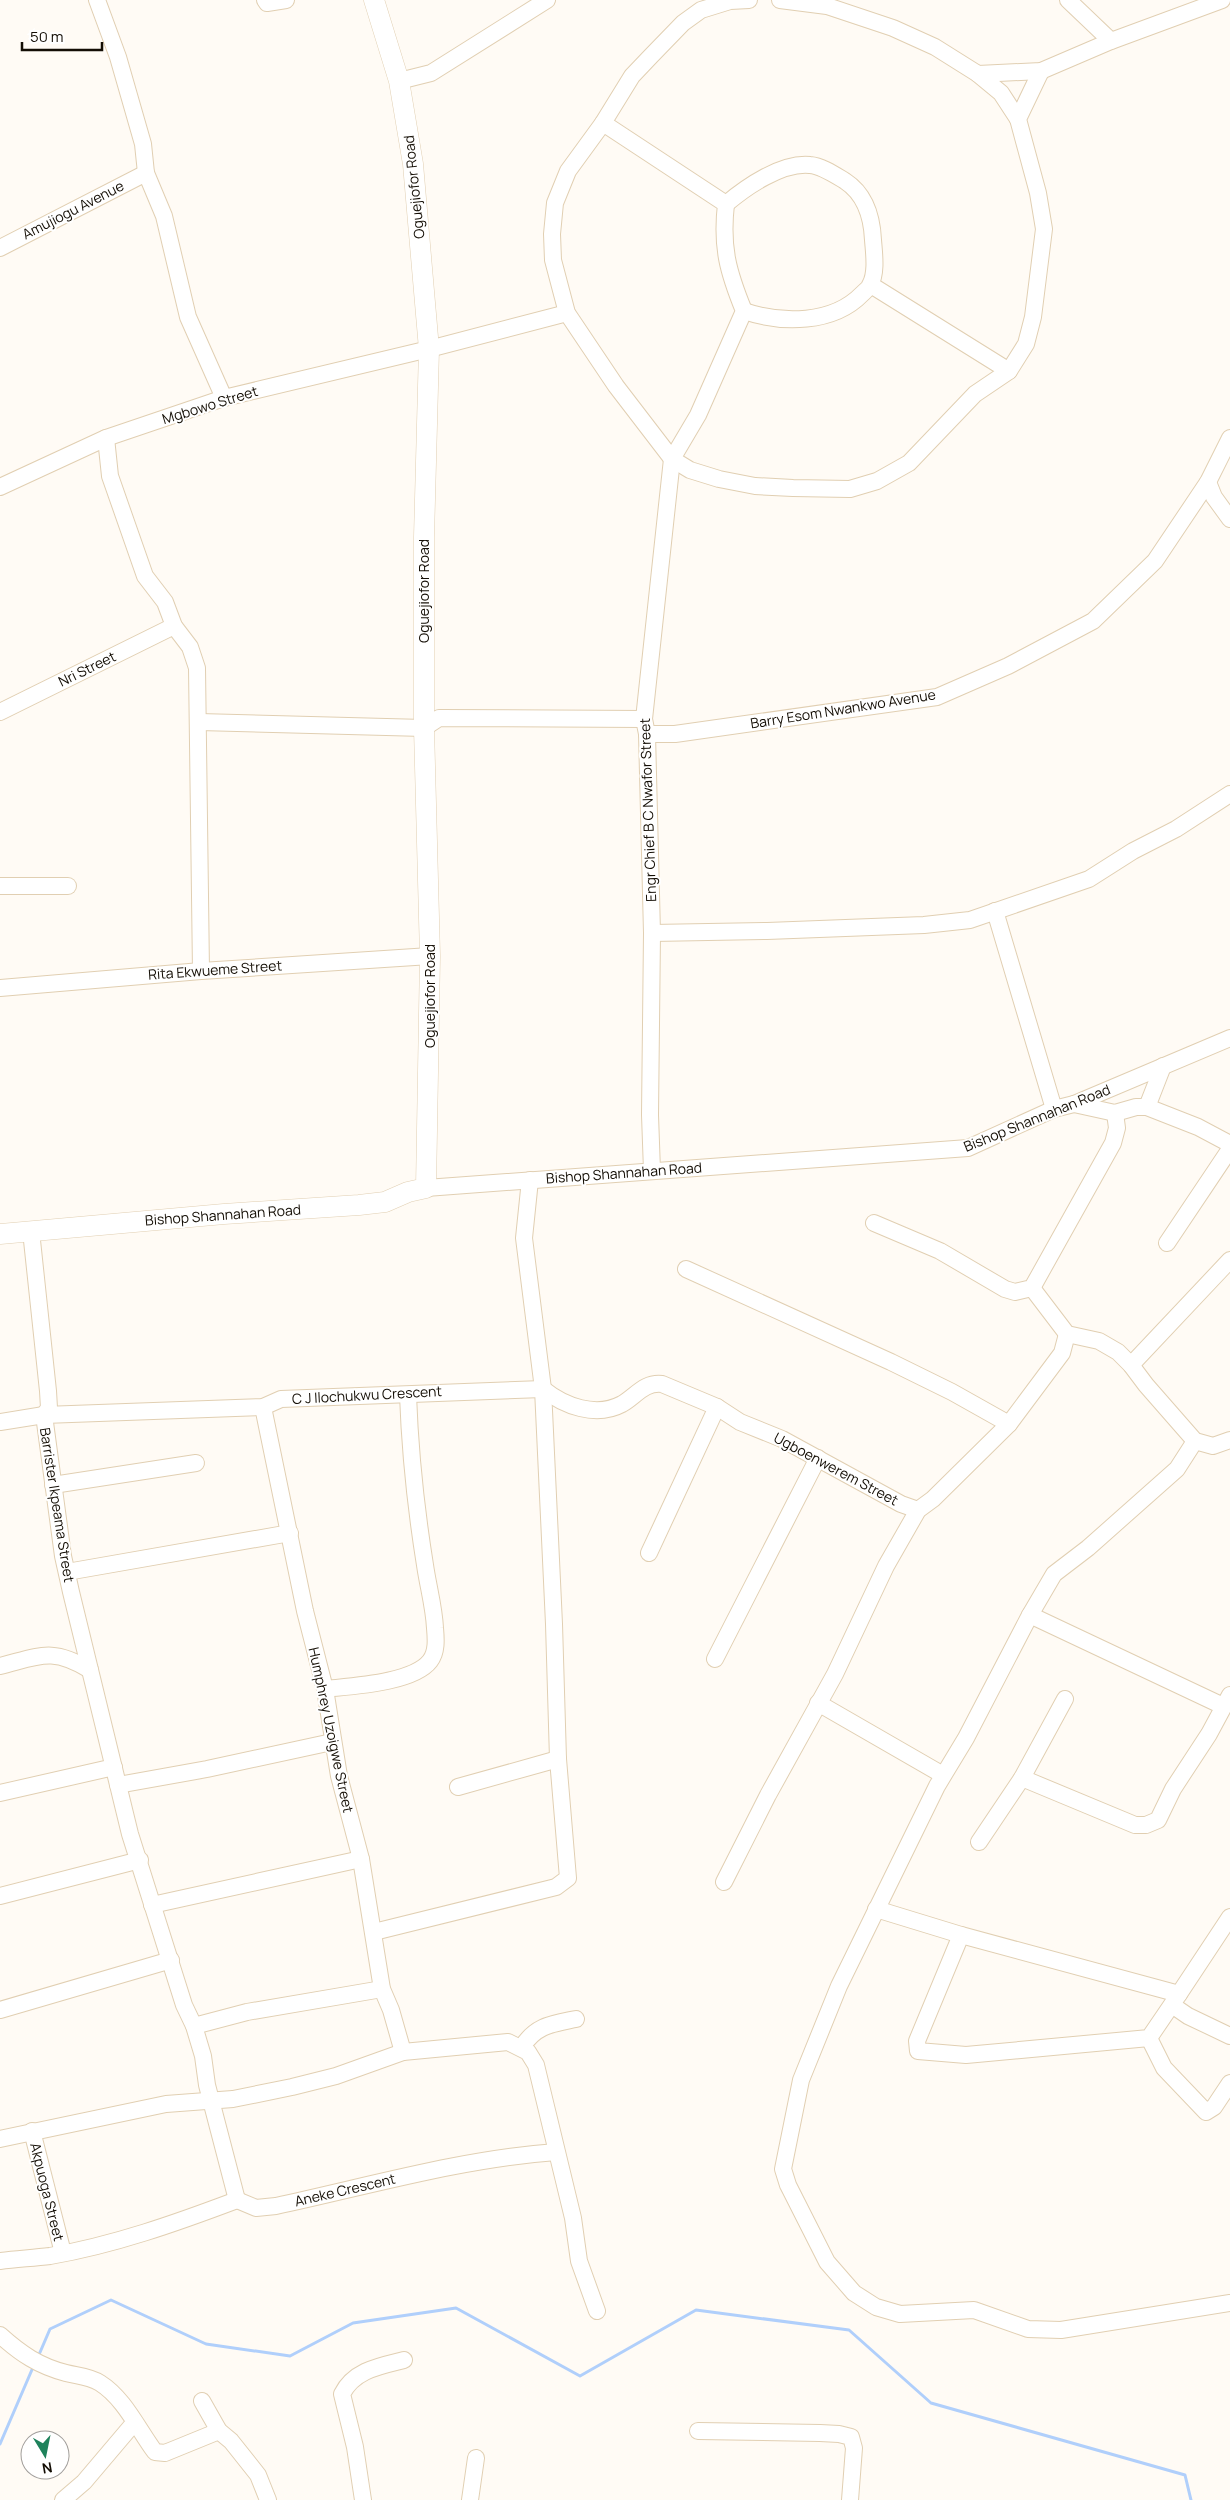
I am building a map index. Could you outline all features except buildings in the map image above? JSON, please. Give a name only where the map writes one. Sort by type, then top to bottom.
[{"type":"main road","name":"Oguejiofor Road","points":[[374,0],[399,81],[413,164],[429,349],[424,537],[424,728],[430,956],[426,1188]]},
{"type":"main road","name":"Bishop Shannahan Road","points":[[0,1234],[215,1215],[360,1205],[385,1202],[408,1192],[426,1188]]},
{"type":"street","points":[[98,0],[118,57],[143,144],[146,173],[164,216],[188,317],[224,398]]},
{"type":"street","points":[[265,0],[267,3],[273,4],[286,0]]},
{"type":"street","points":[[399,81],[431,73],[546,0]]},
{"type":"street","points":[[749,0],[730,1],[701,10],[683,23],[632,76],[603,123],[568,170],[555,203],[552,234],[553,260],[567,313],[616,386],[672,459],[690,470],[719,479],[755,486],[850,489],[877,481],[910,463],[975,394],[1009,371],[1026,344],[1033,316],[1044,229],[1038,193],[1018,119],[1001,92],[978,74],[936,48],[893,28],[827,6],[780,0]]},
{"type":"street","points":[[1068,0],[1111,42]]},
{"type":"street","points":[[978,74],[1042,71],[1111,42],[1222,0]]},
{"type":"street","points":[[1228,0],[1230,9]]},
{"type":"street","points":[[1018,119],[1042,71]]},
{"type":"street","points":[[603,123],[726,204]]},
{"type":"street","points":[[672,459],[698,415],[744,311],[730,275],[724,252],[726,204],[751,183],[783,170],[810,165],[832,173],[856,188],[868,210],[873,234],[874,266],[870,286],[846,307],[832,314],[787,319],[765,318],[744,311]]},
{"type":"street","name":"Amujiogu Avenue","points":[[0,248],[146,173]]},
{"type":"street","points":[[870,286],[1009,371]]},
{"type":"street","name":"Mgbowo Street","points":[[0,487],[106,438],[224,398],[429,349],[567,313]]},
{"type":"street","points":[[106,438],[110,476],[144,576],[165,602],[174,626],[190,647],[197,668],[201,971]]},
{"type":"street","name":"Barry Esom Nwankwo Avenue","points":[[424,728],[440,718],[645,726],[675,734],[937,697],[1008,666],[1093,621],[1155,561],[1208,482],[1230,438]]},
{"type":"street","name":"Engr Chief B C Nwafor Street","points":[[651,1167],[652,933],[645,726],[672,459]]},
{"type":"street","points":[[1208,482],[1214,497],[1230,519]]},
{"type":"street","name":"Nri Street","points":[[0,712],[174,626]]},
{"type":"street","points":[[199,722],[424,728]]},
{"type":"street","points":[[652,933],[924,925],[970,920],[1088,879],[1133,851],[1176,829],[1230,794]]},
{"type":"street","points":[[0,886],[68,886]]},
{"type":"street","points":[[995,911],[1054,1109]]},
{"type":"street","name":"Rita Ekwueme Street","points":[[0,988],[201,971],[430,956]]},
{"type":"street","name":"Bishop Shannahan Road","points":[[426,1188],[530,1180],[651,1167],[968,1148],[1054,1109],[1074,1104],[1230,1038]]},
{"type":"street","points":[[1147,1107],[1163,1066]]},
{"type":"street","points":[[1074,1104],[1115,1113],[1136,1107],[1147,1107],[1198,1127],[1230,1144]]},
{"type":"street","points":[[874,1223],[940,1251],[1005,1289],[1015,1292],[1032,1288],[1113,1143],[1117,1128],[1115,1113]]},
{"type":"street","points":[[1167,1243],[1230,1149]]},
{"type":"street","points":[[374,1932],[556,1887],[568,1878],[558,1759],[543,1389],[524,1238],[530,1180]]},
{"type":"street","name":"Barrister Ikpeama Street","points":[[31,1231],[48,1391],[49,1408],[44,1415],[53,1485],[67,1572],[79,1631],[90,1670]]},
{"type":"street","points":[[1131,1364],[1230,1260]]},
{"type":"street","points":[[686,1269],[891,1362],[952,1392],[1009,1424]]},
{"type":"street","points":[[1032,1288],[1067,1334],[1099,1340],[1118,1352],[1131,1364],[1146,1385],[1195,1441],[1214,1446],[1230,1440]]},
{"type":"street","points":[[724,1882],[768,1795],[835,1674],[886,1566],[918,1510],[933,1499],[1009,1424],[1062,1353],[1067,1334]]},
{"type":"street","name":"Ugboenwerem Street","points":[[543,1389],[559,1401],[593,1410],[611,1408],[653,1383],[662,1384],[717,1407],[740,1422],[782,1439],[901,1504],[918,1510]]},
{"type":"street","name":"C J Ilochukwu Crescent","points":[[0,1422],[44,1415],[263,1407],[281,1399],[543,1389]]},
{"type":"street","points":[[326,1689],[366,1684],[418,1671],[430,1661],[436,1650],[435,1628],[425,1565],[410,1435],[408,1395]]},
{"type":"street","name":"Humphrey Uzoigwe Street","points":[[263,1407],[305,1611],[326,1689],[332,1742],[361,1859],[382,1989],[391,2010],[403,2052]]},
{"type":"street","points":[[649,1553],[717,1407]]},
{"type":"street","points":[[1195,1441],[1177,1469],[1088,1548],[1054,1574],[1030,1615],[1021,1636],[978,1711],[966,1738],[943,1775],[876,1909],[819,2031],[801,2080],[783,2169],[788,2185],[827,2262],[854,2293],[876,2307],[900,2314],[974,2310],[1028,2329],[1061,2330],[1230,2303]]},
{"type":"street","points":[[715,1659],[818,1458]]},
{"type":"street","points":[[53,1485],[196,1463]]},
{"type":"street","points":[[67,1572],[290,1533]]},
{"type":"street","points":[[1022,1778],[1135,1825],[1146,1825],[1158,1820],[1173,1789],[1209,1734],[1226,1700],[1030,1615]]},
{"type":"street","points":[[0,1666],[48,1654],[62,1655],[90,1670],[130,1834],[140,1860],[152,1905],[184,2005],[194,2026],[203,2056],[207,2085],[237,2200],[162,2228],[63,2253],[0,2261]]},
{"type":"street","points":[[979,1842],[1022,1778],[1065,1699]]},
{"type":"street","points":[[818,1703],[943,1775]]},
{"type":"street","points":[[118,1785],[208,1769],[332,1742]]},
{"type":"street","points":[[458,1787],[558,1759]]},
{"type":"street","points":[[0,1793],[114,1767]]},
{"type":"street","points":[[152,1905],[361,1859]]},
{"type":"street","points":[[0,1896],[140,1860]]},
{"type":"street","points":[[876,1909],[1176,1999],[1196,2020],[1230,2036]]},
{"type":"street","points":[[962,1935],[917,2041],[918,2051],[966,2055],[1149,2038],[1230,1918]]},
{"type":"street","points":[[0,2010],[171,1960]]},
{"type":"street","points":[[194,2026],[247,2012],[382,1989]]},
{"type":"street","points":[[522,2047],[530,2034],[546,2026],[576,2019]]},
{"type":"street","points":[[1149,2038],[1164,2068],[1206,2112],[1214,2108],[1230,2083]]},
{"type":"street","points":[[0,2139],[166,2104],[233,2099],[336,2076],[403,2052],[508,2042],[522,2047],[532,2056],[536,2065],[573,2218],[580,2261],[597,2311]]},
{"type":"street","name":"Akpuoga Street","points":[[32,2131],[63,2253]]},
{"type":"street","name":"Aneke Crescent","points":[[237,2200],[256,2208],[276,2206],[456,2166],[525,2154],[556,2152]]},
{"type":"street","points":[[0,2335],[22,2356],[47,2366],[90,2377],[113,2392],[155,2452],[159,2453],[219,2431]]},
{"type":"street","points":[[363,2500],[355,2447],[342,2394],[347,2383],[367,2370],[404,2360]]},
{"type":"street","points":[[202,2401],[219,2431],[247,2459],[272,2499]]},
{"type":"street","points":[[64,2500],[84,2482],[134,2423]]},
{"type":"street","points":[[698,2431],[820,2433],[839,2434],[851,2438],[854,2448],[850,2500]]},
{"type":"street","points":[[470,2500],[476,2458]]},
{"type":"waterway","points":[[38,2357],[50,2329],[111,2300],[206,2344],[290,2356],[353,2323],[456,2308],[580,2376],[696,2310],[849,2330],[931,2403],[1185,2475],[1191,2500]]},
{"type":"waterway","points":[[0,2444],[34,2365]]}]
